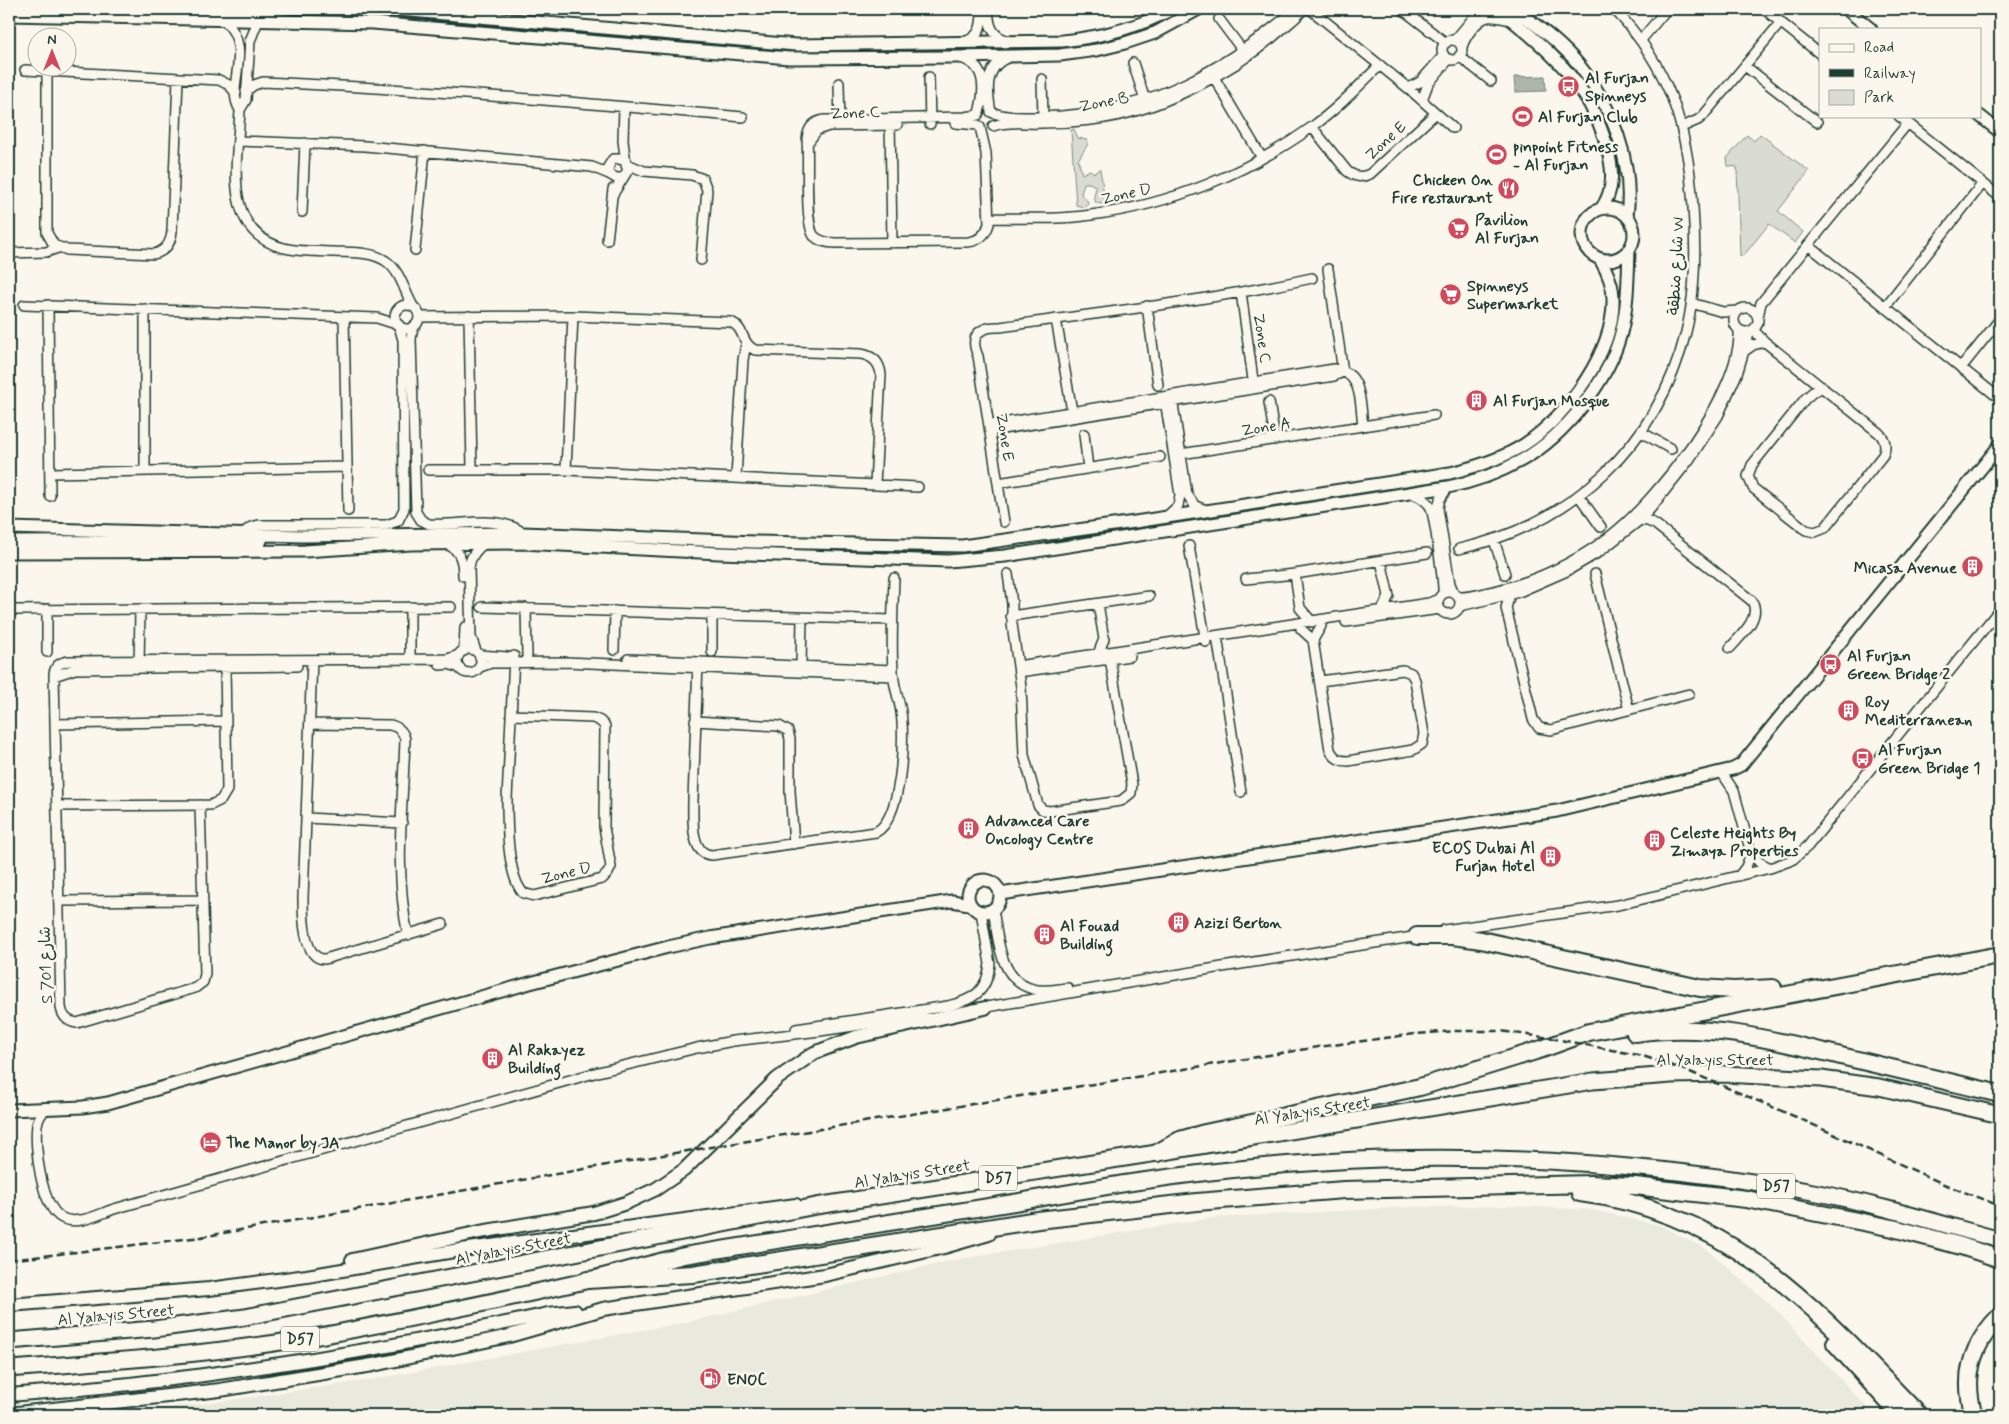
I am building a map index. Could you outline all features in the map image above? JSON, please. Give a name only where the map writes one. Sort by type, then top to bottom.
[{"type":"highway","points":[[1417,936],[1453,936],[1481,940],[1700,988],[1734,990],[1783,988],[1805,991]]},
{"type":"highway","points":[[1157,1153],[1169,1145],[1192,1136],[1412,1089],[1542,1050],[1589,1032],[2000,955]]},
{"type":"highway","points":[[1542,1050],[1646,1031],[1685,1029],[1733,1032],[1762,1037],[2000,1094]]},
{"type":"highway","name":"Al Yalayis Street","points":[[9,1341],[154,1329],[246,1318],[816,1206],[1157,1153],[1593,1081],[1671,1075],[1723,1074],[1821,1079],[1879,1087],[2000,1115]]},
{"type":"highway","name":"D57","points":[[9,1369],[158,1358],[248,1347],[336,1333],[587,1280],[688,1255],[1133,1182],[1261,1167],[1381,1159],[1464,1158],[1547,1161],[1637,1167],[1727,1178],[1816,1193],[1904,1213],[2000,1240]]},
{"type":"highway","points":[[587,1280],[693,1274],[1038,1220],[1197,1202],[1344,1190],[1591,1184],[1635,1186],[1746,1199],[1910,1232],[2000,1259]]},
{"type":"highway","points":[[1506,1186],[1612,1198],[1652,1209],[1693,1225],[1738,1249],[1784,1283],[1831,1324],[1919,1415]]},
{"type":"highway","points":[[1974,1415],[1969,1387],[1969,1372],[1987,1329],[2000,1316]]},
{"type":"highway","points":[[1831,1324],[1831,1333],[1837,1346],[1900,1415]]},
{"type":"main road","points":[[307,1276],[350,1260],[480,1232],[594,1213],[626,1203],[656,1189],[684,1170],[777,1078],[814,1053],[856,1037],[985,1008]]},
{"type":"main road","points":[[9,1305],[209,1289],[307,1276],[454,1251],[653,1222],[778,1206],[816,1206]]},
{"type":"main road","points":[[9,1414],[220,1390],[372,1365],[509,1336],[590,1312],[825,1275],[944,1246],[1038,1220]]},
{"type":"main road","points":[[9,1395],[137,1384],[268,1366],[365,1350],[548,1314],[570,1311],[590,1312]]},
{"type":"main road","points":[[9,1407],[30,1412]]},
{"type":"street","points":[[213,9],[262,11],[285,9]]},
{"type":"street","points":[[388,9],[796,45],[1062,41],[1102,36],[1145,22],[1172,9]]},
{"type":"street","points":[[956,43],[972,39],[979,32],[982,22],[982,9]]},
{"type":"street","points":[[988,9],[988,20],[992,30],[1002,39],[1018,42]]},
{"type":"street","points":[[9,15],[393,24],[789,58],[957,58],[1080,54],[1117,45],[1155,32],[1199,9]]},
{"type":"street","points":[[1212,74],[1296,9]]},
{"type":"street","points":[[1212,74],[1271,39],[1303,9]]},
{"type":"street","points":[[1310,9],[1408,88],[1453,128]]},
{"type":"street","points":[[1402,9],[1454,43],[1460,56],[1491,81]]},
{"type":"street","points":[[1454,43],[1475,16],[1477,9]]},
{"type":"street","points":[[1498,9],[1514,14],[1554,40],[1578,64],[1598,92],[1612,119],[1623,157],[1628,194],[1627,216],[1634,229],[1633,243],[1629,250],[1619,258],[1600,259]]},
{"type":"street","name":"شارع منطقة W","points":[[1459,549],[1494,540],[1531,526],[1579,496],[1618,461],[1641,432],[1664,392],[1679,357],[1692,303],[1694,245],[1694,216],[1690,170],[1682,126],[1666,83],[1641,40],[1614,9]]},
{"type":"street","points":[[1641,40],[1667,9]]},
{"type":"street","points":[[1764,9],[1819,53]]},
{"type":"street","points":[[1846,9],[1870,28]]},
{"type":"street","points":[[1460,56],[1455,59],[1446,57],[1442,50],[1466,37],[1484,18],[1514,14]]},
{"type":"street","points":[[1514,14],[1575,79],[1596,115],[1604,135],[1613,175],[1610,193],[1601,209]]},
{"type":"street","points":[[1219,19],[1243,51]]},
{"type":"street","points":[[225,21],[237,39],[236,93],[237,104],[240,110]]},
{"type":"street","points":[[24,305],[377,318],[407,329],[417,323],[418,311],[413,306],[396,271],[378,256],[362,253],[290,249],[269,242],[257,234],[247,223],[238,203],[236,185],[238,141],[240,110],[244,104],[246,91],[250,41],[258,21]]},
{"type":"street","points":[[1682,126],[1704,116],[1781,22]]},
{"type":"street","points":[[986,152],[992,127],[996,121],[992,112],[988,82],[991,70],[999,62],[1015,55]]},
{"type":"street","points":[[1408,88],[1420,82],[1446,57]]},
{"type":"street","points":[[1422,100],[1428,84],[1446,57]]},
{"type":"street","points":[[890,123],[892,243],[968,242],[976,240],[985,233],[989,224],[989,218],[986,152],[978,114],[982,97],[980,72],[970,62],[957,58]]},
{"type":"street","points":[[238,63],[248,66],[254,78],[263,82]]},
{"type":"street","points":[[220,80],[227,76],[238,63]]},
{"type":"street","points":[[1133,63],[1145,100]]},
{"type":"street","name":"Zone D","points":[[989,218],[1038,219],[1091,216],[1126,209],[1196,189],[1262,158],[1312,127],[1348,97],[1380,65]]},
{"type":"street","points":[[1745,66],[1817,122]]},
{"type":"street","points":[[78,73],[220,80],[229,85],[236,93]]},
{"type":"street","points":[[1212,74],[1262,158]]},
{"type":"street","name":"Zone B","points":[[992,112],[1012,116],[1043,117],[1095,112],[1145,100],[1212,74]]},
{"type":"street","name":"Zone B","points":[[992,127],[1009,123],[1073,122],[1113,117],[1162,101],[1212,74]]},
{"type":"street","points":[[929,77],[930,121]]},
{"type":"street","points":[[47,78],[48,233],[51,242],[58,248],[67,250],[154,254],[162,251],[169,244],[172,231],[178,78]]},
{"type":"street","points":[[1042,79],[1043,117]]},
{"type":"street","points":[[246,91],[254,85],[263,82],[414,89],[743,118]]},
{"type":"street","points":[[839,83],[840,123]]},
{"type":"street","points":[[613,194],[628,170],[623,141],[624,107]]},
{"type":"street","points":[[978,114],[985,110],[992,112]]},
{"type":"street","name":"Zone E","points":[[1312,127],[1347,171],[1352,175],[1365,176],[1370,174],[1436,113]]},
{"type":"street","name":"Zone C","points":[[892,243],[836,243],[821,241],[815,236],[809,217],[808,144],[814,133],[821,128],[840,123],[930,121],[978,114]]},
{"type":"street","points":[[1900,118],[2000,198]]},
{"type":"street","points":[[1982,118],[2000,132]]},
{"type":"street","name":"Zone C","points":[[930,121],[979,126]]},
{"type":"street","points":[[1460,606],[1496,598],[1535,586],[1583,562],[1614,542],[1640,520],[1689,460],[1718,416],[1734,381],[1751,331],[1757,324],[1761,304],[1908,124]]},
{"type":"street","points":[[979,126],[986,129],[992,127]]},
{"type":"street","points":[[238,141],[305,143],[425,151],[592,166],[622,159],[626,163],[644,171]]},
{"type":"street","points":[[607,240],[613,194],[608,167],[623,141]]},
{"type":"street","points":[[302,212],[305,143]]},
{"type":"street","points":[[415,250],[425,151]]},
{"type":"street","points":[[592,166],[616,178],[644,171],[696,175],[705,183],[708,190],[701,260]]},
{"type":"street","points":[[1885,306],[1983,184]]},
{"type":"street","points":[[9,528],[302,536],[523,533],[755,542],[953,546],[973,545],[1166,517],[1462,470],[1504,455],[1535,436],[1561,412],[1574,396],[1592,368],[1604,344],[1612,318],[1613,297],[1609,277],[1600,259],[1588,250],[1582,236],[1585,222],[1589,216],[1601,209],[1615,209],[1627,216]]},
{"type":"street","points":[[1808,245],[1994,394]]},
{"type":"street","points":[[9,253],[46,252],[58,248]]},
{"type":"street","points":[[9,552],[295,551],[485,543],[963,561],[1448,487],[1481,479],[1523,460],[1555,434],[1587,401],[1609,363],[1621,334],[1627,304],[1629,250]]},
{"type":"street","points":[[1328,269],[1343,372]]},
{"type":"street","points":[[1072,415],[1056,319],[1241,292],[1312,278]]},
{"type":"street","points":[[242,534],[251,527],[263,524],[386,525],[394,523],[400,518],[404,512],[403,340],[395,320],[397,309],[405,290]]},
{"type":"street","name":"Zone C","points":[[1241,292],[1254,385]]},
{"type":"street","points":[[1019,669],[1110,659],[1292,625],[1428,603],[1446,592],[1457,595],[1501,590],[1548,572],[1595,546],[1634,515],[1673,470],[1712,413],[1730,372],[1739,344],[1739,330],[1734,320],[1723,312],[1692,303]]},
{"type":"street","points":[[1723,312],[1738,311],[1742,308],[1761,304]]},
{"type":"street","points":[[48,305],[50,496]]},
{"type":"street","points":[[377,318],[404,305],[413,306]]},
{"type":"street","points":[[1146,306],[1158,385]]},
{"type":"street","points":[[1749,308],[1755,311],[1758,317]]},
{"type":"street","points":[[145,309],[146,471]]},
{"type":"street","points":[[1734,320],[1738,311]]},
{"type":"street","points":[[469,316],[472,469]]},
{"type":"street","points":[[419,317],[573,316],[731,322],[740,328],[746,344],[750,348],[869,356],[876,362],[881,375],[875,484]]},
{"type":"street","points":[[566,470],[573,316]]},
{"type":"street","points":[[344,317],[348,511]]},
{"type":"street","name":"Zone E","points":[[1004,522],[978,356],[979,344],[983,336],[990,330],[1056,319]]},
{"type":"street","points":[[1961,368],[2000,319]]},
{"type":"street","points":[[413,327],[411,339],[416,512],[426,523],[433,525],[501,523],[513,526],[523,533]]},
{"type":"street","points":[[1739,330],[1751,331],[1823,387],[1882,436],[1885,448],[1883,455],[1825,528],[1816,532],[1806,530],[1754,488],[1748,476],[1752,465],[1805,399],[1823,387]]},
{"type":"street","points":[[1743,352],[1753,345],[1765,342]]},
{"type":"street","points":[[736,477],[742,360],[746,344]]},
{"type":"street","points":[[990,428],[1254,385],[1334,376],[1343,372],[1352,376],[1356,382],[1363,426]]},
{"type":"street","points":[[1805,374],[1807,386],[1805,399]]},
{"type":"street","points":[[1166,517],[1178,506],[1180,496],[1177,455],[1168,400]]},
{"type":"street","points":[[1269,402],[1276,440]]},
{"type":"street","name":"Zone A","points":[[1177,455],[1434,415]]},
{"type":"street","points":[[1641,432],[1671,450]]},
{"type":"street","points":[[1084,434],[1088,469]]},
{"type":"street","points":[[1734,790],[1738,767],[2000,445]]},
{"type":"street","points":[[1177,455],[1189,499],[1195,506],[1209,510]]},
{"type":"street","points":[[998,483],[1160,458]]},
{"type":"street","points":[[50,473],[347,468]]},
{"type":"street","points":[[428,470],[566,470],[918,487]]},
{"type":"street","points":[[404,480],[415,480]]},
{"type":"street","points":[[1217,639],[1440,609],[1446,614],[1457,612],[1460,606],[1457,595],[1450,584],[1438,508],[1440,499],[1448,487]]},
{"type":"street","points":[[1411,493],[1422,497],[1432,509],[1443,582],[1440,609]]},
{"type":"street","points":[[1305,495],[1307,508]]},
{"type":"street","points":[[1579,496],[1601,527]]},
{"type":"street","points":[[1651,508],[1655,524]]},
{"type":"street","points":[[1640,520],[1655,524],[1753,604],[1755,613],[1753,618],[1730,648]]},
{"type":"street","points":[[9,542],[239,542],[288,540],[302,536]]},
{"type":"street","points":[[1494,540],[1505,574]]},
{"type":"street","points":[[480,667],[481,661],[471,637],[469,568],[471,557],[485,543]]},
{"type":"street","points":[[446,544],[458,552],[463,563],[466,637],[458,662],[460,668]]},
{"type":"street","points":[[1189,546],[1206,641]]},
{"type":"street","points":[[1246,579],[1295,574],[1427,553]]},
{"type":"street","points":[[1381,561],[1389,596],[1401,607]]},
{"type":"street","points":[[1008,574],[1012,604],[1011,616],[1019,669],[1024,755],[1038,804],[1043,810],[1050,811],[1121,801],[1131,793],[1132,784],[1110,659]]},
{"type":"street","points":[[1295,574],[1300,608],[1312,622]]},
{"type":"street","points":[[1595,574],[1629,710]]},
{"type":"street","points":[[697,665],[692,801],[699,850],[707,855],[712,855],[876,832],[886,824],[897,790],[903,744],[901,711],[893,673],[892,620],[894,578]]},
{"type":"street","points":[[1510,594],[1506,608],[1533,719],[1539,728],[1551,730],[1689,694]]},
{"type":"street","points":[[1011,616],[1149,596]]},
{"type":"street","points":[[1382,610],[1389,596]]},
{"type":"street","points":[[1496,598],[1506,608]]},
{"type":"street","points":[[1098,604],[1104,639],[1098,654]]},
{"type":"street","points":[[410,607],[410,659]]},
{"type":"street","points":[[13,610],[451,607]]},
{"type":"street","points":[[482,607],[892,620]]},
{"type":"street","points":[[526,608],[527,656]]},
{"type":"street","points":[[1292,625],[1300,608]]},
{"type":"street","points":[[47,609],[47,652]]},
{"type":"street","points":[[140,609],[139,665],[448,664],[470,673],[492,663],[527,656],[893,673]]},
{"type":"street","points":[[46,1108],[39,1119],[37,1133],[38,1157],[44,1188],[54,1212],[62,1218],[77,1221],[123,1206],[598,1072],[697,1048],[985,1008],[1222,966],[1417,936],[1461,927],[1611,907],[1739,876],[1792,860],[1804,851],[2000,609]]},
{"type":"street","points":[[614,650],[615,611]]},
{"type":"street","points":[[712,615],[712,652]]},
{"type":"street","points":[[801,666],[802,618]]},
{"type":"street","points":[[1313,640],[1321,626]]},
{"type":"street","points":[[1301,629],[1313,640],[1330,750],[1335,758],[1348,761],[1376,757],[1413,750],[1422,744],[1424,734],[1415,680],[1411,673],[1403,670],[1320,681]]},
{"type":"street","points":[[1104,639],[1118,651]]},
{"type":"street","points":[[1217,639],[1241,792]]},
{"type":"street","points":[[1019,669],[1118,651],[1206,641]]},
{"type":"street","points":[[312,663],[448,659],[470,650],[488,657],[514,659],[571,662],[801,666],[893,673]]},
{"type":"street","name":"Zone D","points":[[511,715],[593,718],[603,723],[606,733],[604,827],[611,867],[602,879],[534,896],[527,895],[520,889],[508,840],[507,799],[511,715],[514,659]]},
{"type":"street","name":"S 701 شارع","points":[[139,665],[64,662],[55,668],[61,1010],[68,1020],[77,1023],[201,985],[205,977],[200,805]]},
{"type":"street","points":[[312,663],[304,911],[307,938],[314,956],[325,959],[443,924]]},
{"type":"street","points":[[56,806],[200,805],[216,804],[221,800],[226,790],[225,664]]},
{"type":"street","points":[[55,724],[226,721]]},
{"type":"street","points":[[695,721],[779,726],[788,732],[790,739],[790,791],[794,844]]},
{"type":"street","points":[[310,724],[390,725],[400,729],[405,738],[400,887],[408,934]]},
{"type":"street","points":[[1000,894],[1557,811],[1722,773],[1738,767]]},
{"type":"street","points":[[1722,773],[1734,790],[1751,853],[1759,862],[1770,868]]},
{"type":"street","points":[[306,818],[402,823]]},
{"type":"street","points":[[1739,876],[1746,867],[1751,853]]},
{"type":"street","points":[[985,880],[995,884],[1000,894],[998,904],[993,909],[981,912],[976,911],[968,899],[974,883],[985,880]]},
{"type":"street","points":[[9,1110],[108,1104],[530,983],[668,947],[710,938],[968,899]]},
{"type":"street","points":[[59,901],[203,900]]},
{"type":"street","points":[[993,909],[1004,963],[1020,983],[1033,989],[1041,990],[1087,986],[1100,988]]},
{"type":"street","points":[[768,1037],[783,1031],[948,1006],[971,999],[981,988],[989,972],[990,964],[981,912]]},
{"type":"shaded area","points":[[1545,76],[1546,91],[1515,92],[1514,77]]},
{"type":"shaded area","points":[[1512,1206],[1593,1210],[1659,1225],[1708,1250],[1773,1307],[1874,1415],[90,1415],[202,1404],[370,1380],[692,1321],[954,1260],[1211,1218],[1413,1207]]},
{"type":"green space","points":[[1074,129],[1078,138],[1087,140],[1088,144],[1078,160],[1082,174],[1090,170],[1094,173],[1100,169],[1105,202],[1103,204],[1096,203],[1094,197],[1096,187],[1090,183],[1084,183],[1081,194],[1088,202],[1087,206],[1076,205],[1071,130]]},
{"type":"green space","points":[[1760,134],[1809,171],[1778,211],[1803,232],[1795,243],[1769,224],[1744,255],[1740,256],[1737,167],[1728,166],[1727,158],[1747,135],[1754,141]]},
{"type":"railway","points":[[9,1260],[201,1237],[669,1154],[1318,1047],[1415,1034],[1456,1031],[1500,1031],[1550,1038],[1643,1056],[1690,1072],[1796,1117],[1946,1185],[2000,1206]]},
{"type":"place","name":"Al Furjan Spinneys","points":[[1569,86]]},
{"type":"place","name":"Al Furjan Club","points":[[1522,116]]},
{"type":"place","name":"pinpoint Fitness - Al Furjan","points":[[1497,155]]},
{"type":"place","name":"Chicken On Fire restaurant","points":[[1509,188]]},
{"type":"place","name":"Pavilion Al Furjan","points":[[1459,228]]},
{"type":"place","name":"Spinneys Supermarket","points":[[1451,294]]},
{"type":"place","name":"Al Furjan Mosque","points":[[1477,400]]},
{"type":"place","name":"Micasa Avenue","points":[[1973,567]]},
{"type":"place","name":"Al Furjan Green Bridge 2","points":[[1831,664]]},
{"type":"place","name":"Roy Mediterranean","points":[[1849,710]]},
{"type":"place","name":"Al Furjan Green Bridge 1","points":[[1862,758]]},
{"type":"place","name":"Advanced Care Oncology Centre","points":[[969,829]]},
{"type":"place","name":"Celeste Heights By Zimaya Properties","points":[[1654,841]]},
{"type":"place","name":"ECOS Dubai Al Furjan Hotel","points":[[1551,856]]},
{"type":"place","name":"Azizi Berton","points":[[1178,922]]},
{"type":"place","name":"Al Fouad Building","points":[[1044,934]]},
{"type":"place","name":"Al Rakayez Building","points":[[492,1058]]},
{"type":"place","name":"The Manor by JA","points":[[210,1142]]},
{"type":"place","name":"ENOC","points":[[711,1379]]}]
